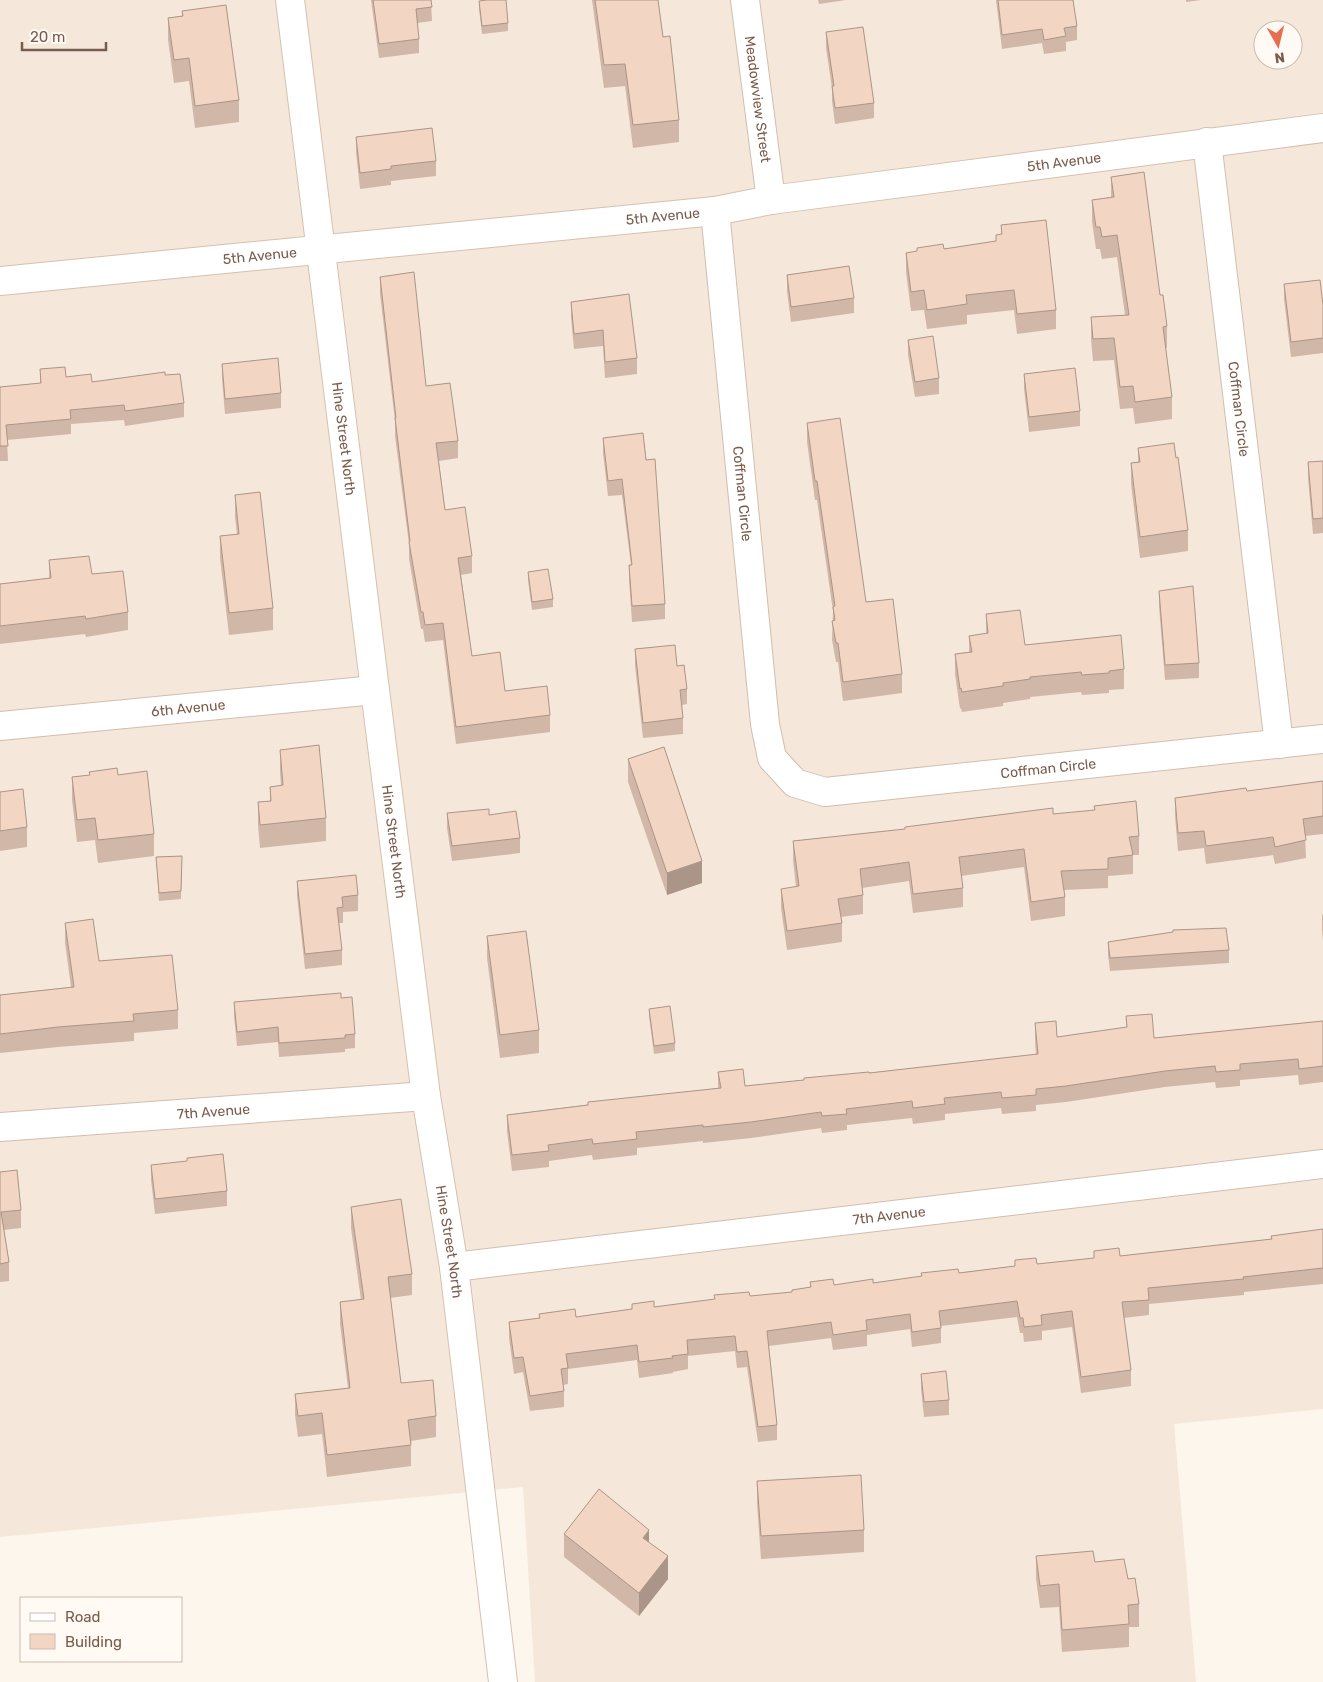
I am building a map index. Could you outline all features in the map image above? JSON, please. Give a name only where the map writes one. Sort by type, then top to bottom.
[{"type":"street","name":"Hine Street North","points":[[290,0],[426,1096],[454,1267],[503,1682]]},
{"type":"street","name":"Meadowview Street","points":[[745,0],[771,200]]},
{"type":"street","name":"5th Avenue","points":[[0,281],[715,212],[771,200],[1323,128]]},
{"type":"street","name":"Coffman Circle","points":[[715,212],[766,724],[772,758],[795,783],[825,792],[1279,744],[1207,142]]},
{"type":"street","name":"6th Avenue","points":[[0,726],[375,690]]},
{"type":"street","points":[[1279,744],[1323,739]]},
{"type":"street","name":"7th Avenue","points":[[0,1127],[426,1096]]},
{"type":"street","name":"7th Avenue","points":[[454,1267],[1323,1164]]},
{"type":"shaded area","points":[[0,0],[1323,0],[1323,1409],[1174,1424],[1196,1682],[535,1682],[523,1487],[0,1537]]},
{"type":"building","points":[[373,0],[431,0],[432,7],[416,9],[419,39],[379,44]]},
{"type":"building","points":[[506,0],[508,23],[482,26],[479,1]]},
{"type":"building","points":[[595,0],[658,0],[663,37],[670,36],[679,120],[633,125],[625,64],[604,65]]},
{"type":"building","points":[[998,0],[1073,0],[1077,26],[1064,28],[1066,36],[1044,40],[1042,29],[1002,35]]},
{"type":"building","points":[[226,5],[239,100],[195,106],[189,58],[174,60],[168,18],[183,16],[182,11]]},
{"type":"building","points":[[863,27],[874,103],[835,108],[832,86],[834,86],[826,32]]},
{"type":"building","points":[[432,128],[436,161],[391,166],[391,169],[360,173],[356,137]]},
{"type":"building","points":[[1144,172],[1160,295],[1163,295],[1167,326],[1163,327],[1172,397],[1135,402],[1133,386],[1120,387],[1114,338],[1093,339],[1091,317],[1129,315],[1117,235],[1102,237],[1100,227],[1096,227],[1092,200],[1114,197],[1111,177]]},
{"type":"building","points":[[1046,220],[1056,310],[1017,314],[1014,290],[966,295],[967,304],[927,310],[924,290],[911,292],[906,253],[917,251],[917,248],[943,244],[944,249],[996,241],[996,235],[1002,234],[1001,225]]},
{"type":"building","points":[[849,266],[854,298],[791,307],[787,275]]},
{"type":"building","points":[[414,272],[426,386],[450,383],[458,441],[436,443],[445,510],[465,507],[472,556],[458,558],[472,656],[500,652],[505,691],[547,686],[550,715],[456,727],[443,623],[425,625],[409,542],[380,277]]},
{"type":"building","points":[[1320,280],[1323,305],[1323,338],[1291,342],[1284,284]]},
{"type":"building","points":[[629,294],[637,358],[605,362],[603,330],[574,334],[571,302]]},
{"type":"building","points":[[933,336],[939,378],[915,382],[908,340]]},
{"type":"building","points":[[278,358],[281,393],[225,399],[222,364]]},
{"type":"building","points":[[65,367],[66,377],[91,374],[92,382],[165,372],[165,375],[180,374],[184,403],[125,411],[124,405],[70,410],[71,419],[6,425],[8,446],[0,446],[0,387],[41,383],[40,369]]},
{"type":"building","points":[[1075,368],[1080,411],[1029,417],[1024,374]]},
{"type":"building","points":[[840,418],[866,602],[893,599],[902,674],[843,682],[838,643],[836,643],[832,621],[835,620],[833,607],[835,606],[807,423]]},
{"type":"building","points":[[643,433],[646,460],[655,459],[665,604],[632,606],[629,565],[632,565],[622,479],[608,481],[603,438]]},
{"type":"building","points":[[1174,443],[1176,458],[1178,457],[1188,530],[1140,537],[1131,463],[1140,462],[1138,448]]},
{"type":"building","points":[[1323,461],[1323,518],[1313,519],[1308,462]]},
{"type":"building","points":[[260,492],[273,608],[229,613],[220,536],[239,534],[235,495]]},
{"type":"building","points":[[89,556],[92,574],[123,571],[128,612],[86,619],[85,616],[0,626],[0,584],[51,578],[49,560]]},
{"type":"building","points":[[548,569],[553,599],[532,602],[528,572]]},
{"type":"building","points":[[1193,586],[1199,663],[1165,665],[1159,591]]},
{"type":"building","points":[[1020,610],[1025,645],[1121,635],[1124,669],[1109,671],[1109,673],[1082,675],[1081,672],[1030,677],[1030,679],[1003,683],[1003,686],[962,692],[955,654],[972,652],[969,636],[988,633],[986,614]]},
{"type":"building","points":[[675,645],[677,666],[684,665],[687,689],[680,690],[683,718],[643,723],[635,649]]},
{"type":"building","points":[[319,745],[326,818],[260,825],[258,802],[271,801],[270,787],[283,785],[280,750]]},
{"type":"building","points":[[664,747],[702,861],[667,873],[628,759]]},
{"type":"building","points":[[117,768],[118,775],[147,771],[154,834],[98,840],[95,818],[77,820],[72,777],[90,775],[89,772]]},
{"type":"building","points":[[1323,781],[1323,816],[1303,819],[1306,840],[1275,847],[1273,837],[1206,846],[1204,831],[1178,833],[1175,798],[1246,788],[1247,791]]},
{"type":"building","points":[[23,789],[27,827],[0,831],[0,792]]},
{"type":"building","points":[[1136,801],[1139,836],[1129,837],[1133,855],[1108,858],[1108,869],[1061,871],[1065,897],[1031,902],[1024,849],[959,857],[963,888],[913,894],[909,862],[860,869],[863,895],[838,899],[842,923],[787,931],[781,889],[799,886],[793,841],[905,829],[905,827],[1053,808],[1053,814],[1095,810],[1094,806]]},
{"type":"building","points":[[489,809],[489,815],[516,811],[520,838],[452,846],[447,813]]},
{"type":"building","points":[[182,856],[181,891],[159,893],[156,857]]},
{"type":"building","points":[[356,875],[358,895],[342,897],[343,907],[337,908],[342,950],[305,954],[297,881]]},
{"type":"building","points":[[93,919],[99,961],[172,955],[178,1010],[133,1014],[134,1021],[0,1034],[0,995],[74,987],[65,923]]},
{"type":"building","points":[[1226,928],[1229,950],[1110,958],[1108,942],[1173,932],[1173,930]]},
{"type":"building","points":[[526,931],[539,1030],[500,1035],[487,936]]},
{"type":"building","points":[[341,993],[341,998],[352,997],[355,1034],[345,1035],[345,1038],[279,1043],[278,1027],[237,1032],[234,1002]]},
{"type":"building","points":[[670,1006],[675,1043],[654,1046],[649,1009]]},
{"type":"building","points":[[1152,1014],[1154,1038],[1323,1021],[1323,1066],[1299,1069],[1298,1059],[1240,1064],[1240,1070],[1216,1072],[1215,1066],[1165,1071],[1036,1089],[1036,1095],[1002,1098],[1001,1092],[944,1098],[945,1104],[913,1108],[912,1101],[846,1109],[847,1114],[822,1116],[821,1112],[751,1122],[636,1132],[637,1139],[593,1144],[592,1139],[548,1145],[549,1151],[512,1155],[507,1115],[588,1105],[588,1102],[721,1088],[718,1072],[743,1069],[745,1086],[804,1080],[804,1078],[869,1073],[1038,1054],[1035,1023],[1056,1021],[1057,1037],[1127,1027],[1126,1016]]},
{"type":"building","points":[[223,1154],[227,1191],[155,1199],[151,1165]]},
{"type":"building","points":[[17,1170],[21,1210],[1,1212],[9,1262],[0,1264],[0,1172]]},
{"type":"building","points":[[401,1199],[412,1274],[388,1277],[401,1383],[433,1380],[436,1416],[408,1420],[411,1445],[327,1455],[322,1413],[298,1416],[295,1394],[350,1388],[340,1302],[364,1299],[351,1207]]},
{"type":"building","points":[[1323,1229],[1323,1268],[1243,1277],[1244,1279],[1148,1288],[1149,1300],[1122,1302],[1131,1370],[1081,1377],[1072,1311],[1041,1315],[1042,1325],[1024,1327],[1023,1318],[1020,1318],[1017,1301],[939,1311],[941,1328],[912,1332],[910,1314],[866,1320],[867,1330],[833,1335],[831,1322],[767,1331],[777,1425],[758,1427],[747,1351],[737,1352],[735,1336],[687,1340],[688,1354],[672,1356],[673,1358],[639,1362],[637,1345],[566,1354],[568,1368],[561,1369],[564,1391],[530,1396],[523,1357],[514,1358],[509,1322],[540,1318],[539,1314],[575,1309],[576,1317],[632,1309],[632,1304],[654,1301],[654,1307],[715,1299],[714,1295],[749,1292],[750,1296],[792,1292],[792,1290],[811,1287],[810,1282],[833,1279],[834,1285],[873,1279],[873,1283],[922,1276],[921,1273],[958,1269],[959,1273],[1015,1266],[1015,1260],[1036,1258],[1037,1264],[1094,1258],[1094,1251],[1119,1248],[1120,1256],[1272,1239],[1271,1236]]},
{"type":"building","points":[[946,1371],[949,1400],[924,1402],[921,1374]]},
{"type":"building","points":[[861,1475],[864,1530],[761,1536],[757,1481]]},
{"type":"building","points":[[599,1489],[649,1530],[643,1538],[668,1556],[639,1593],[564,1534]]},
{"type":"building","points":[[1093,1551],[1095,1562],[1124,1559],[1128,1579],[1135,1578],[1139,1604],[1128,1605],[1129,1624],[1062,1630],[1059,1584],[1040,1586],[1036,1556]]}]
